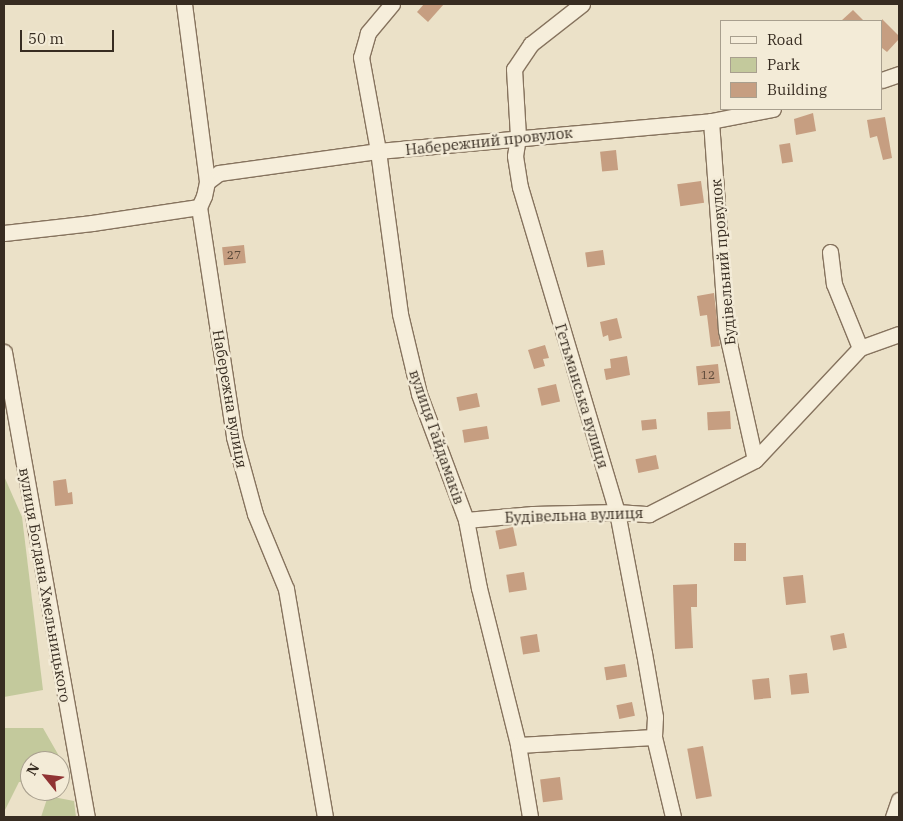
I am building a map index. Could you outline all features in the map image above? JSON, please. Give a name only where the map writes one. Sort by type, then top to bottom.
[{"type":"street","name":"Набережна вулиця","points":[[184,4],[207,182],[199,208],[234,437],[255,514],[286,589],[325,817]]},
{"type":"street","name":"вулиця Гайдамаків","points":[[392,4],[368,33],[361,58],[378,152],[400,314],[419,394],[466,520],[479,588],[518,745],[530,817]]},
{"type":"street","name":"Гетьманська вулиця","points":[[582,4],[531,44],[514,69],[518,137],[515,156],[520,188],[617,512],[650,690],[654,717],[654,737],[673,817]]},
{"type":"street","points":[[883,80],[899,74]]},
{"type":"street","name":"Набережний провулок","points":[[207,182],[219,173],[378,152],[505,142],[518,137],[711,121],[768,110]]},
{"type":"street","name":"Будівельний провулок","points":[[711,121],[726,330],[755,460]]},
{"type":"street","points":[[4,233],[199,208]]},
{"type":"street","points":[[830,252],[834,284],[860,348]]},
{"type":"street","name":"Будівельна вулиця","points":[[466,520],[533,514],[617,512],[649,514],[755,460],[860,348],[899,334]]},
{"type":"street","name":"вулиця Богдана Хмельницького","points":[[4,352],[87,817]]},
{"type":"street","points":[[518,745],[654,737]]},
{"type":"street","points":[[893,817],[899,800]]},
{"type":"green space","points":[[4,476],[22,517],[43,690],[4,697]]},
{"type":"green space","points":[[4,728],[43,728],[56,751],[20,751],[20,782],[4,812]]},
{"type":"green space","points":[[46,801],[74,801],[76,817],[41,817]]},
{"type":"building","points":[[424,4],[444,4],[428,22],[417,12]]},
{"type":"building","points":[[853,10],[863,20],[842,20]]},
{"type":"building","points":[[883,20],[899,36],[899,39],[887,52],[883,49]]},
{"type":"building","points":[[813,113],[816,131],[796,135],[794,119]]},
{"type":"building","points":[[885,117],[892,158],[883,160],[877,136],[870,138],[867,120]]},
{"type":"building","points":[[790,143],[793,162],[782,163],[779,145]]},
{"type":"building","points":[[616,150],[618,170],[602,172],[600,152]]},
{"type":"building","points":[[701,181],[704,203],[680,206],[677,184]]},
{"type":"building","points":[[244,245],[246,263],[224,265],[222,247]]},
{"type":"building","points":[[603,250],[605,265],[587,267],[585,253]]},
{"type":"building","points":[[714,293],[720,346],[711,347],[707,315],[700,316],[697,296]]},
{"type":"building","points":[[617,318],[622,338],[609,341],[608,335],[603,337],[600,322]]},
{"type":"building","points":[[545,345],[549,358],[543,359],[545,366],[534,369],[528,350]]},
{"type":"building","points":[[627,356],[630,375],[606,380],[604,369],[611,368],[610,359]]},
{"type":"building","points":[[718,364],[720,383],[698,385],[696,366]]},
{"type":"building","points":[[556,384],[560,402],[542,406],[537,388]]},
{"type":"building","points":[[477,393],[480,407],[459,411],[456,397]]},
{"type":"building","points":[[730,411],[731,429],[708,430],[707,412]]},
{"type":"building","points":[[656,419],[657,429],[642,431],[641,421]]},
{"type":"building","points":[[487,426],[489,439],[464,443],[462,430]]},
{"type":"building","points":[[656,455],[659,469],[638,473],[635,459]]},
{"type":"building","points":[[66,479],[68,493],[72,492],[73,504],[55,506],[53,481]]},
{"type":"building","points":[[513,527],[517,546],[499,549],[495,531]]},
{"type":"building","points":[[734,543],[746,543],[746,561],[734,561]]},
{"type":"building","points":[[524,572],[527,590],[509,593],[506,575]]},
{"type":"building","points":[[803,575],[806,603],[786,605],[783,577]]},
{"type":"building","points":[[697,584],[697,607],[691,607],[693,648],[675,649],[673,585]]},
{"type":"building","points":[[844,633],[847,648],[833,650],[830,636]]},
{"type":"building","points":[[537,634],[540,652],[523,654],[520,637]]},
{"type":"building","points":[[625,664],[627,677],[606,680],[604,667]]},
{"type":"building","points":[[807,673],[809,693],[791,695],[789,675]]},
{"type":"building","points":[[769,678],[771,698],[754,700],[752,680]]},
{"type":"building","points":[[632,702],[635,716],[619,719],[616,705]]},
{"type":"building","points":[[703,746],[712,796],[696,799],[687,749]]},
{"type":"building","points":[[560,777],[563,800],[543,802],[540,779]]}]
